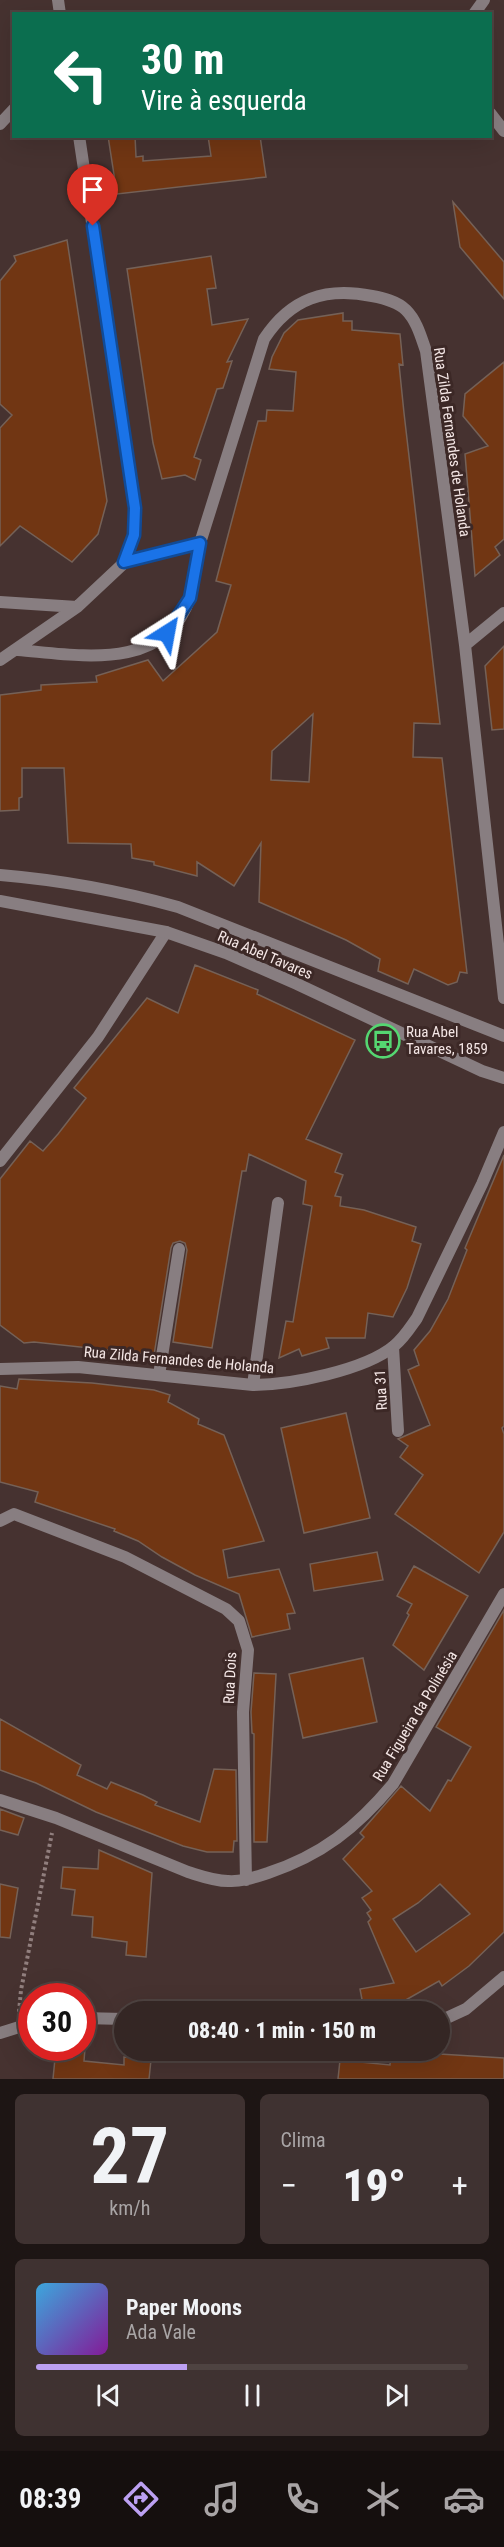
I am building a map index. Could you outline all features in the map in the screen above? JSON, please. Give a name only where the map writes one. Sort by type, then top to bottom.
[{"type":"street","points":[[0,124],[12,111]]},
{"type":"street","points":[[492,116],[504,131]]},
{"type":"street","points":[[0,660],[18,650],[76,607],[124,562],[134,535],[135,508],[79,138]]},
{"type":"street","name":"Rua Zilda Fernandes de Holanda","points":[[18,650],[83,656],[136,652],[155,644],[167,633],[190,598],[200,543],[264,339],[275,323],[287,311],[300,303],[333,292],[359,293],[386,298],[405,309],[417,326],[426,351],[465,645],[504,998]]},
{"type":"street","points":[[124,562],[200,543]]},
{"type":"street","points":[[0,602],[76,607]]},
{"type":"street","points":[[465,645],[504,613]]},
{"type":"street","name":"Rua Abel Tavares","points":[[0,875],[33,878],[130,894],[178,908],[504,1036]]},
{"type":"street","name":"Rua Abel Tavares","points":[[0,901],[166,932],[226,953],[482,1071],[504,1078]]},
{"type":"street","points":[[0,1161],[98,1037],[166,932]]},
{"type":"street","name":"Rua Zilda Fernandes de Holanda","points":[[0,1369],[78,1367],[253,1385],[273,1385],[308,1378],[369,1360],[393,1347],[406,1335],[417,1318],[482,1184],[504,1132]]},
{"type":"street","points":[[253,1385],[278,1203]]},
{"type":"street","points":[[159,1375],[179,1250]]},
{"type":"street","name":"Rua 31","points":[[393,1347],[398,1431]]},
{"type":"street","name":"Rua Dois","points":[[0,1521],[14,1514],[125,1557],[226,1609],[239,1621],[248,1650],[243,1712],[246,1880]]},
{"type":"street","name":"Rua Figueira da Polinésia","points":[[0,1800],[56,1818],[188,1872],[228,1881],[246,1880],[315,1854],[342,1836],[371,1810],[393,1784],[500,1608],[504,1594]]},
{"type":"street","points":[[450,2016],[466,2009],[504,1977]]},
{"type":"street","points":[[96,2018],[114,2019]]},
{"type":"street","points":[[0,2033],[18,2027]]},
{"type":"path","points":[[22,1983],[56,1818]]},
{"type":"building","points":[[108,138],[135,138],[136,157],[143,156],[143,161],[211,156],[208,138],[260,138],[266,177],[117,194]]},
{"type":"building","points":[[453,202],[504,262],[504,299],[460,247]]},
{"type":"building","points":[[67,240],[107,501],[98,534],[72,562],[20,526],[0,546],[0,428],[12,415],[0,404],[0,281],[16,261],[14,256]]},
{"type":"building","points":[[211,256],[216,288],[207,289],[212,325],[248,319],[227,362],[232,361],[223,388],[217,389],[194,457],[201,460],[195,480],[185,475],[162,479],[153,443],[127,269]]},
{"type":"building","points":[[343,313],[343,321],[352,321],[352,330],[400,334],[403,365],[399,364],[404,413],[440,724],[414,723],[413,757],[442,758],[467,973],[460,972],[457,982],[448,985],[414,969],[408,984],[378,971],[380,959],[346,940],[259,902],[261,843],[234,886],[197,862],[197,876],[154,865],[154,862],[132,858],[131,844],[68,843],[64,768],[22,768],[22,797],[19,798],[19,810],[0,811],[0,695],[41,690],[41,685],[97,682],[96,676],[148,660],[163,681],[217,632],[231,585],[216,581],[258,421],[266,421],[267,410],[293,411],[296,372],[269,369],[272,357],[284,333],[298,320]],"holes":[[[313,714],[309,782],[271,780],[272,751]]]},
{"type":"building","points":[[504,362],[504,539],[495,547],[500,555],[475,576],[465,454],[488,446],[463,416],[465,394]]},
{"type":"building","points":[[504,646],[504,729],[492,730],[485,666]]},
{"type":"building","points":[[195,965],[258,990],[257,994],[355,1040],[306,1139],[342,1154],[335,1172],[343,1175],[335,1196],[341,1197],[340,1206],[364,1210],[416,1227],[412,1241],[421,1244],[407,1288],[393,1317],[368,1313],[365,1338],[326,1338],[329,1348],[302,1356],[299,1349],[279,1358],[286,1321],[293,1322],[312,1206],[303,1204],[306,1181],[249,1154],[246,1171],[242,1171],[212,1348],[173,1342],[187,1250],[185,1243],[180,1241],[173,1243],[171,1248],[154,1355],[34,1342],[24,1343],[0,1325],[0,1179],[30,1141],[43,1151],[58,1134],[86,1098],[74,1088],[147,998],[178,1013]]},
{"type":"building","points":[[504,1155],[504,1426],[502,1428],[504,1434],[504,1532],[479,1573],[395,1514],[423,1475],[400,1457],[408,1446],[398,1439],[430,1425],[408,1370],[419,1365],[414,1350],[430,1331],[448,1299],[467,1250],[465,1248]]},
{"type":"building","points":[[19,1379],[92,1383],[154,1390],[170,1395],[168,1402],[199,1419],[198,1424],[224,1435],[264,1541],[223,1550],[228,1578],[279,1569],[295,1613],[287,1614],[290,1629],[252,1637],[239,1594],[195,1575],[138,1541],[114,1531],[115,1529],[35,1502],[38,1492],[0,1482],[0,1386],[17,1389]]},
{"type":"building","points":[[346,1413],[370,1518],[304,1533],[281,1428]]},
{"type":"building","points":[[377,1552],[383,1580],[314,1591],[310,1564]]},
{"type":"building","points":[[414,1566],[468,1596],[424,1670],[393,1645],[409,1615],[407,1613],[412,1604],[397,1596]]},
{"type":"building","points":[[504,1610],[504,1932],[469,1966],[442,1986],[439,1981],[404,2001],[362,2001],[360,1989],[394,1983],[368,1922],[371,1919],[367,1913],[371,1910],[362,1898],[372,1891],[343,1859],[364,1837],[360,1833],[401,1786],[430,1811],[471,1747],[436,1727]],"holes":[[[440,1884],[470,1914],[416,1952],[393,1919],[418,1903]]]},
{"type":"building","points":[[363,1658],[377,1722],[303,1738],[289,1674]]},
{"type":"building","points":[[254,1673],[276,1674],[267,1842],[254,1842],[254,1734],[252,1733],[251,1712]]},
{"type":"building","points":[[0,1719],[81,1765],[77,1775],[107,1789],[111,1782],[157,1802],[155,1805],[200,1822],[214,1769],[236,1770],[237,1841],[234,1841],[233,1852],[207,1852],[183,1846],[96,1812],[36,1783],[0,1770]]},
{"type":"building","points":[[0,1809],[24,1818],[18,1835],[0,1830]]},
{"type":"building","points":[[99,1850],[152,1873],[146,1957],[126,1955],[127,1942],[92,1937],[93,1917],[72,1915],[75,1890],[61,1888],[63,1867],[98,1869]]},
{"type":"building","points":[[0,1884],[18,1888],[10,1938],[0,1937]]},
{"type":"building","points":[[450,2055],[504,2058],[504,2079],[338,2079],[340,2061],[390,2065],[390,2061],[450,2061]]},
{"type":"building","points":[[55,2061],[124,2065],[124,2061],[151,2061],[149,2079],[53,2079]]},
{"type":"place","name":"Rua Abel Tavares, 1859","points":[[383,1041]]},
{"type":"route","points":[[93,226],[135,508],[134,535],[124,562],[200,543],[190,598],[167,633]]}]
